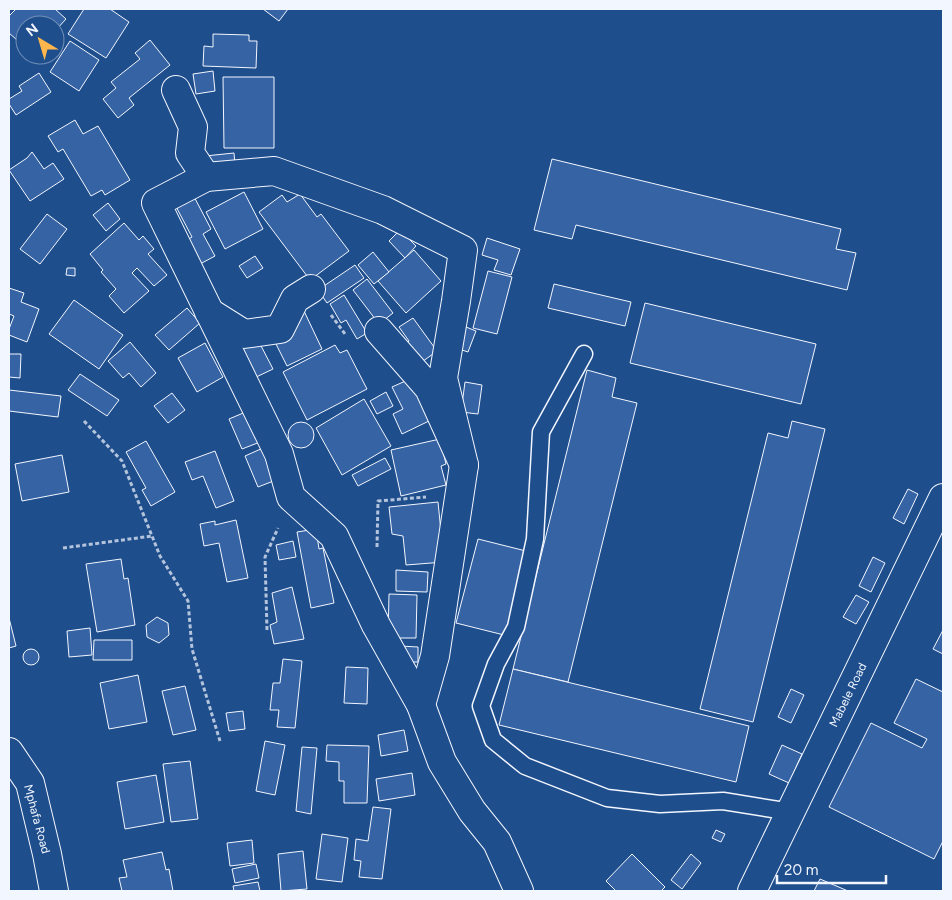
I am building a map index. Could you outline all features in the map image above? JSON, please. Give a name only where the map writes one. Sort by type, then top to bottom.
[{"type":"street","points":[[176,90],[193,126],[190,154],[206,177]]},
{"type":"street","points":[[421,704],[434,656],[464,465],[443,378],[463,250],[383,210],[274,171],[206,177],[156,203],[278,454],[291,497],[334,536],[376,625],[421,704],[442,762],[472,811],[497,842],[519,891]]},
{"type":"street","points":[[209,312],[244,334],[280,329],[295,299],[311,289]]},
{"type":"street","points":[[379,331],[429,388],[464,465]]},
{"type":"street","name":"Mabele Road","points":[[752,891],[943,498]]},
{"type":"street","name":"Mphafa Road","points":[[9,752],[30,784],[54,891]]},
{"type":"lane","points":[[584,354],[541,432],[535,539],[529,568],[516,627],[496,664],[481,706],[493,740],[525,766],[607,798],[660,804],[724,801],[791,812]]},
{"type":"path","points":[[311,289],[320,298],[339,327],[356,346],[379,331]]},
{"type":"path","points":[[84,421],[122,461],[160,556],[188,601],[192,649],[220,741]]},
{"type":"path","points":[[377,548],[378,501],[460,495]]},
{"type":"path","points":[[267,630],[265,557],[291,497]]},
{"type":"path","points":[[63,548],[152,536]]},
{"type":"building","points":[[16,9],[55,9],[62,15],[15,15],[15,38],[9,33],[9,16]]},
{"type":"building","points":[[84,9],[110,9],[129,22],[106,58],[68,34]]},
{"type":"building","points":[[263,9],[288,9],[279,21]]},
{"type":"building","points":[[213,34],[249,35],[249,41],[257,41],[256,68],[203,66],[204,46],[213,47]]},
{"type":"building","points":[[150,40],[170,65],[129,98],[134,105],[118,118],[103,99],[116,88],[111,82],[140,59],[135,53]]},
{"type":"building","points":[[70,41],[99,60],[79,91],[50,72],[55,65],[65,65],[65,49]]},
{"type":"building","points":[[213,71],[215,91],[196,94],[193,74]]},
{"type":"building","points":[[39,73],[51,92],[16,115],[9,104],[9,99],[22,91],[19,86]]},
{"type":"building","points":[[223,77],[274,77],[274,148],[224,148]]},
{"type":"building","points":[[75,120],[83,134],[98,126],[130,180],[105,195],[102,190],[91,196],[63,149],[58,152],[48,136]]},
{"type":"building","points":[[32,152],[44,169],[53,163],[64,179],[30,201],[9,170],[27,158]]},
{"type":"building","points":[[234,153],[235,165],[206,163],[205,156]]},
{"type":"building","points":[[552,159],[841,229],[836,249],[856,253],[847,290],[576,225],[572,239],[534,230]]},
{"type":"building","points":[[190,189],[211,229],[203,234],[215,256],[200,264],[187,240],[192,237],[172,199]]},
{"type":"building","points":[[244,192],[263,229],[225,249],[206,212]]},
{"type":"building","points":[[300,194],[317,217],[321,214],[349,251],[310,280],[259,212],[282,195],[287,202]]},
{"type":"building","points":[[108,203],[120,219],[106,231],[93,215]]},
{"type":"building","points":[[47,214],[67,229],[40,264],[20,249]]},
{"type":"building","points":[[124,223],[139,240],[143,236],[154,249],[148,254],[167,275],[154,286],[137,268],[132,273],[149,291],[124,313],[109,296],[116,289],[101,272],[103,270],[90,254]]},
{"type":"building","points":[[400,230],[416,246],[405,258],[389,241]]},
{"type":"building","points":[[487,238],[520,249],[511,275],[494,270],[498,260],[482,255]]},
{"type":"building","points":[[414,250],[441,281],[406,313],[378,281]]},
{"type":"building","points":[[373,252],[389,272],[374,284],[358,265]]},
{"type":"building","points":[[255,256],[263,268],[247,278],[239,266]]},
{"type":"building","points":[[355,265],[364,278],[327,303],[318,290]]},
{"type":"building","points":[[67,268],[75,268],[75,276],[66,275]]},
{"type":"building","points":[[488,271],[512,277],[497,334],[473,328]]},
{"type":"building","points":[[367,279],[393,313],[379,324],[353,290]]},
{"type":"building","points":[[554,284],[631,302],[625,326],[548,308]]},
{"type":"building","points":[[9,288],[24,293],[21,302],[39,309],[27,342],[9,335],[9,329],[14,316],[9,314]]},
{"type":"building","points":[[344,295],[367,333],[357,339],[346,320],[341,323],[330,304]]},
{"type":"building","points":[[74,300],[123,335],[99,369],[49,334]]},
{"type":"building","points":[[645,303],[816,344],[801,404],[630,363]]},
{"type":"building","points":[[187,308],[200,323],[169,350],[155,335]]},
{"type":"building","points":[[304,311],[322,349],[287,366],[275,342]]},
{"type":"building","points":[[413,318],[437,351],[415,367],[401,347],[409,341],[399,327]]},
{"type":"building","points":[[461,325],[476,331],[468,352],[453,347]]},
{"type":"building","points":[[258,340],[273,369],[252,379],[237,351]]},
{"type":"building","points":[[130,342],[156,373],[141,387],[129,373],[123,378],[108,361]]},
{"type":"building","points":[[205,343],[223,377],[197,392],[178,358]]},
{"type":"building","points":[[335,345],[340,353],[347,350],[367,389],[307,420],[283,372]]},
{"type":"building","points":[[9,354],[21,354],[20,378],[9,377]]},
{"type":"building","points":[[587,370],[616,378],[612,397],[637,403],[568,682],[513,669]]},
{"type":"building","points":[[80,374],[119,400],[107,416],[68,390]]},
{"type":"building","points":[[410,379],[429,421],[402,434],[393,414],[403,409],[392,387]]},
{"type":"building","points":[[465,382],[482,385],[478,414],[461,412]]},
{"type":"building","points":[[9,390],[61,396],[58,417],[9,411]]},
{"type":"building","points":[[386,392],[393,406],[377,414],[370,401]]},
{"type":"building","points":[[172,393],[185,410],[168,423],[154,406]]},
{"type":"building","points":[[364,399],[391,446],[342,475],[316,428]]},
{"type":"building","points":[[248,411],[260,442],[242,449],[229,419]]},
{"type":"building","points":[[792,421],[825,429],[753,722],[700,709],[768,433],[788,438]]},
{"type":"building","points":[[301,422],[310,426],[314,435],[310,444],[301,448],[292,444],[288,435],[292,426]]},
{"type":"building","points":[[440,439],[446,464],[441,466],[446,485],[401,496],[391,450]]},
{"type":"building","points":[[146,441],[175,492],[151,506],[142,490],[146,488],[126,452]]},
{"type":"building","points":[[263,448],[276,480],[258,487],[245,456]]},
{"type":"building","points":[[215,451],[234,501],[216,508],[203,476],[192,480],[185,462]]},
{"type":"building","points":[[62,455],[69,492],[22,501],[15,464]]},
{"type":"building","points":[[385,458],[391,469],[358,486],[352,475]]},
{"type":"building","points":[[908,489],[918,494],[904,524],[893,518]]},
{"type":"building","points":[[438,502],[444,562],[406,565],[403,536],[392,534],[389,507]]},
{"type":"building","points":[[236,520],[248,578],[227,582],[219,543],[204,546],[200,524],[215,521],[215,525]]},
{"type":"building","points":[[316,529],[319,549],[323,548],[334,603],[311,608],[297,532]]},
{"type":"building","points":[[478,539],[530,552],[508,636],[456,623]]},
{"type":"building","points":[[293,541],[296,557],[279,560],[276,545]]},
{"type":"building","points":[[873,557],[885,563],[871,592],[859,586]]},
{"type":"building","points":[[121,559],[124,579],[128,578],[135,625],[97,632],[86,564]]},
{"type":"building","points":[[396,570],[428,572],[427,592],[396,591]]},
{"type":"building","points":[[292,587],[304,639],[274,644],[270,625],[277,622],[272,593]]},
{"type":"building","points":[[389,594],[417,595],[416,638],[388,638]]},
{"type":"building","points":[[856,595],[869,602],[856,624],[843,617]]},
{"type":"building","points":[[157,617],[168,623],[169,635],[159,643],[147,637],[146,625]]},
{"type":"building","points":[[9,618],[16,646],[9,648]]},
{"type":"building","points":[[90,628],[92,655],[69,657],[67,631]]},
{"type":"building","points":[[943,630],[943,654],[933,649]]},
{"type":"building","points":[[94,640],[132,640],[132,660],[93,660]]},
{"type":"building","points":[[400,646],[418,647],[418,662],[400,662]]},
{"type":"building","points":[[28,649],[34,649],[39,654],[37,663],[28,665],[23,660],[23,654]]},
{"type":"building","points":[[283,659],[302,661],[295,728],[277,727],[279,710],[270,710],[273,683],[280,683]]},
{"type":"building","points":[[346,667],[368,668],[367,704],[344,703]]},
{"type":"building","points":[[513,669],[749,726],[736,782],[499,725]]},
{"type":"building","points":[[138,675],[147,722],[109,729],[100,683]]},
{"type":"building","points":[[916,679],[943,692],[943,841],[934,859],[829,807],[871,723],[922,748],[927,739],[894,723]]},
{"type":"building","points":[[185,686],[196,730],[173,735],[162,691]]},
{"type":"building","points":[[791,689],[804,695],[791,723],[778,717]]},
{"type":"building","points":[[243,711],[245,729],[229,731],[226,713]]},
{"type":"building","points":[[404,730],[408,751],[381,756],[378,735]]},
{"type":"building","points":[[265,741],[285,745],[275,795],[256,791]]},
{"type":"building","points":[[327,745],[369,746],[367,803],[344,803],[344,781],[339,781],[339,762],[326,761]]},
{"type":"building","points":[[782,745],[802,754],[789,783],[769,774]]},
{"type":"building","points":[[302,747],[317,748],[311,814],[296,811]]},
{"type":"building","points":[[190,761],[198,819],[171,822],[163,764]]},
{"type":"building","points":[[412,773],[415,795],[379,801],[376,779]]},
{"type":"building","points":[[156,775],[164,822],[125,829],[117,782]]},
{"type":"building","points":[[373,807],[391,809],[382,879],[359,877],[361,861],[354,860],[356,839],[368,841]]},
{"type":"building","points":[[716,830],[725,834],[721,842],[712,838]]},
{"type":"building","points":[[322,834],[348,838],[342,882],[316,879]]},
{"type":"building","points":[[252,840],[254,863],[230,866],[227,843]]},
{"type":"building","points":[[303,851],[307,889],[281,891],[278,854]]},
{"type":"building","points":[[162,852],[166,870],[169,869],[173,891],[122,891],[119,878],[127,877],[123,860]]},
{"type":"building","points":[[632,854],[665,887],[661,891],[616,891],[606,881]]},
{"type":"building","points":[[691,854],[701,863],[682,889],[671,880]]},
{"type":"building","points":[[256,864],[259,878],[235,883],[232,869]]},
{"type":"building","points":[[820,879],[848,891],[814,891]]},
{"type":"building","points":[[258,882],[260,891],[234,891],[233,886]]}]
